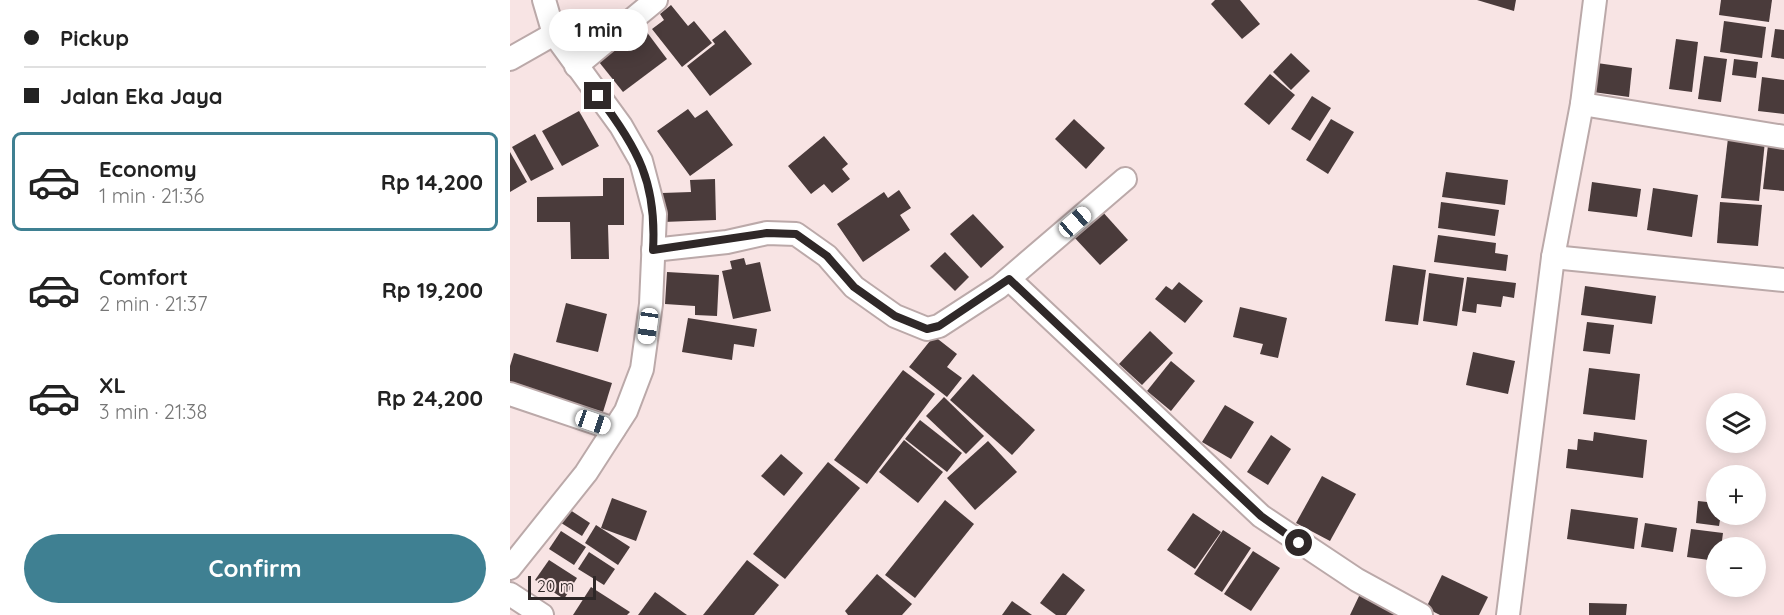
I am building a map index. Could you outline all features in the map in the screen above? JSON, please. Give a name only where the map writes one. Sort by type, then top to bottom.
[{"type":"street","points":[[510,568],[586,473],[626,411],[642,369],[651,304],[655,214],[641,161],[621,126],[554,34],[544,0]]},
{"type":"street","points":[[576,66],[656,0]]},
{"type":"street","points":[[1508,615],[1553,257],[1582,104],[1595,0]]},
{"type":"street","points":[[510,59],[554,34]]},
{"type":"street","points":[[1582,104],[1784,137]]},
{"type":"street","points":[[653,250],[767,233],[796,234],[827,256],[854,287],[895,316],[927,329],[939,326],[1009,279],[1125,179]]},
{"type":"street","points":[[1553,257],[1784,280]]},
{"type":"street","points":[[1009,279],[1261,516],[1357,580],[1421,615]]},
{"type":"street","points":[[510,394],[614,429]]},
{"type":"street","points":[[510,594],[542,615]]},
{"type":"building","points":[[1215,0],[1240,0],[1260,24],[1242,39],[1211,4]]},
{"type":"building","points":[[1477,0],[1516,0],[1514,11]]},
{"type":"building","points":[[1721,0],[1772,0],[1769,22],[1719,15]]},
{"type":"building","points":[[671,5],[688,26],[694,21],[712,43],[682,67],[652,29],[664,20],[660,14]]},
{"type":"building","points":[[1724,21],[1766,27],[1762,58],[1720,52]]},
{"type":"building","points":[[640,23],[667,59],[623,92],[595,57]]},
{"type":"building","points":[[1775,29],[1784,30],[1784,59],[1771,57]]},
{"type":"building","points":[[725,30],[752,64],[710,96],[687,66],[715,44],[712,40]]},
{"type":"building","points":[[1676,39],[1698,42],[1692,92],[1669,89]]},
{"type":"building","points":[[1291,53],[1310,71],[1291,90],[1273,72]]},
{"type":"building","points":[[1704,56],[1727,59],[1721,102],[1698,99]]},
{"type":"building","points":[[1734,59],[1758,62],[1756,78],[1732,75]]},
{"type":"building","points":[[1597,63],[1632,68],[1629,97],[1593,92]]},
{"type":"building","points":[[1270,74],[1295,95],[1269,125],[1244,104]]},
{"type":"building","points":[[1762,77],[1784,80],[1784,114],[1758,111]]},
{"type":"building","points":[[1312,96],[1331,108],[1310,141],[1291,129]]},
{"type":"building","points":[[688,109],[695,118],[707,110],[733,145],[690,176],[657,131]]},
{"type":"building","points":[[579,111],[599,146],[562,166],[542,131]]},
{"type":"building","points":[[1074,119],[1105,148],[1086,169],[1055,139]]},
{"type":"building","points":[[1331,119],[1354,132],[1328,174],[1306,160]]},
{"type":"building","points":[[535,134],[554,169],[531,181],[512,147]]},
{"type":"building","points":[[824,136],[848,164],[842,169],[850,179],[832,193],[824,184],[811,194],[788,166]]},
{"type":"building","points":[[1728,138],[1765,141],[1759,201],[1721,198]]},
{"type":"building","points":[[1768,145],[1784,146],[1784,191],[1763,189]]},
{"type":"building","points":[[510,152],[527,182],[510,192]]},
{"type":"building","points":[[1446,172],[1508,180],[1505,205],[1442,197]]},
{"type":"building","points":[[603,178],[624,178],[624,225],[608,225],[609,259],[571,259],[570,222],[537,222],[537,197],[603,196]]},
{"type":"building","points":[[715,179],[716,220],[663,222],[662,193],[691,192],[690,180]]},
{"type":"building","points":[[1592,182],[1641,189],[1637,217],[1588,211]]},
{"type":"building","points":[[1653,188],[1698,195],[1692,237],[1647,230]]},
{"type":"building","points":[[899,190],[911,208],[900,215],[910,230],[863,262],[837,224],[884,192],[888,198]]},
{"type":"building","points":[[1441,202],[1499,210],[1495,236],[1438,228]]},
{"type":"building","points":[[1720,202],[1762,205],[1758,246],[1717,243]]},
{"type":"building","points":[[1101,210],[1128,240],[1100,265],[1073,236]]},
{"type":"building","points":[[973,214],[1004,247],[981,268],[950,234]]},
{"type":"building","points":[[1438,235],[1496,243],[1495,253],[1508,255],[1506,271],[1434,262]]},
{"type":"building","points":[[945,252],[969,277],[955,291],[930,266]]},
{"type":"building","points":[[744,258],[746,265],[760,262],[771,311],[733,319],[722,271],[732,269],[730,261]]},
{"type":"building","points":[[1393,265],[1426,270],[1418,325],[1385,321]]},
{"type":"building","points":[[667,272],[719,275],[717,316],[695,315],[695,306],[665,304]]},
{"type":"building","points":[[1429,273],[1464,278],[1457,326],[1423,321]]},
{"type":"building","points":[[1467,277],[1516,283],[1514,298],[1503,296],[1501,307],[1477,304],[1476,313],[1462,311]]},
{"type":"building","points":[[1179,282],[1203,301],[1185,323],[1155,299],[1166,286],[1172,290]]},
{"type":"building","points":[[1585,286],[1656,296],[1652,324],[1581,315]]},
{"type":"building","points":[[566,303],[607,314],[598,352],[556,342]]},
{"type":"building","points":[[1240,307],[1287,318],[1278,358],[1260,354],[1263,344],[1233,337]]},
{"type":"building","points":[[688,318],[757,329],[754,347],[734,344],[732,360],[682,352]]},
{"type":"building","points":[[1587,322],[1614,325],[1610,354],[1583,351]]},
{"type":"building","points":[[1150,331],[1173,353],[1142,385],[1119,364]]},
{"type":"building","points":[[934,336],[957,354],[947,367],[962,378],[947,397],[909,367]]},
{"type":"building","points":[[1473,352],[1515,361],[1508,394],[1466,385]]},
{"type":"building","points":[[514,353],[612,383],[603,412],[510,383],[510,366]]},
{"type":"building","points":[[1171,361],[1195,381],[1171,411],[1147,391]]},
{"type":"building","points":[[1589,368],[1640,374],[1635,420],[1583,414]]},
{"type":"building","points":[[903,370],[935,394],[867,484],[834,460]]},
{"type":"building","points":[[973,374],[1035,430],[1012,455],[950,400]]},
{"type":"building","points":[[944,397],[984,436],[966,454],[926,416]]},
{"type":"building","points":[[1225,405],[1254,422],[1231,459],[1202,442]]},
{"type":"building","points":[[920,420],[962,453],[947,472],[905,439]]},
{"type":"building","points":[[1594,432],[1647,440],[1643,478],[1566,468],[1568,449],[1577,450],[1578,439],[1593,441]]},
{"type":"building","points":[[1271,435],[1291,449],[1268,485],[1247,472]]},
{"type":"building","points":[[904,440],[943,472],[918,503],[879,472]]},
{"type":"building","points":[[988,441],[1017,472],[975,510],[947,478]]},
{"type":"building","points":[[781,454],[803,473],[784,496],[761,476]]},
{"type":"building","points":[[828,462],[860,488],[785,579],[753,554]]},
{"type":"building","points":[[1322,476],[1356,494],[1330,541],[1296,523]]},
{"type":"building","points":[[612,498],[647,511],[636,541],[601,528]]},
{"type":"building","points":[[945,500],[974,524],[915,598],[885,575]]},
{"type":"building","points":[[1698,501],[1706,502],[1706,524],[1696,523]]},
{"type":"building","points":[[567,508],[590,523],[582,536],[558,521]]},
{"type":"building","points":[[1571,509],[1638,518],[1634,549],[1567,539]]},
{"type":"building","points":[[1193,513],[1221,532],[1195,569],[1167,550]]},
{"type":"building","points":[[1645,523],[1677,528],[1673,552],[1641,547]]},
{"type":"building","points":[[596,525],[630,547],[618,565],[585,543]]},
{"type":"building","points":[[1691,529],[1723,533],[1722,537],[1706,537],[1706,560],[1687,557]]},
{"type":"building","points":[[1223,530],[1251,548],[1222,592],[1194,574]]},
{"type":"building","points":[[561,531],[586,547],[574,565],[549,549]]},
{"type":"building","points":[[1253,551],[1280,568],[1251,611],[1224,594]]},
{"type":"building","points":[[589,552],[615,569],[604,585],[578,569]]},
{"type":"building","points":[[549,560],[577,578],[564,599],[535,580]]},
{"type":"building","points":[[747,560],[779,585],[754,615],[703,615]]},
{"type":"building","points":[[1063,573],[1085,590],[1066,615],[1056,615],[1040,603]]},
{"type":"building","points":[[877,574],[912,604],[902,615],[848,615],[845,611]]},
{"type":"building","points":[[1442,575],[1488,597],[1479,615],[1440,615],[1426,608]]},
{"type":"building","points":[[591,587],[630,612],[627,615],[573,615]]},
{"type":"building","points":[[655,592],[687,615],[638,615]]},
{"type":"building","points":[[1360,594],[1404,615],[1350,615]]},
{"type":"building","points":[[1012,601],[1032,615],[1002,615]]},
{"type":"building","points":[[1589,603],[1627,604],[1626,615],[1589,615]]},
{"type":"route","points":[[598,96],[621,126],[641,161],[655,214],[653,250],[727,242],[767,233],[796,234],[827,256],[854,287],[895,316],[927,329],[939,326],[1009,279],[1261,516],[1299,543]]}]
